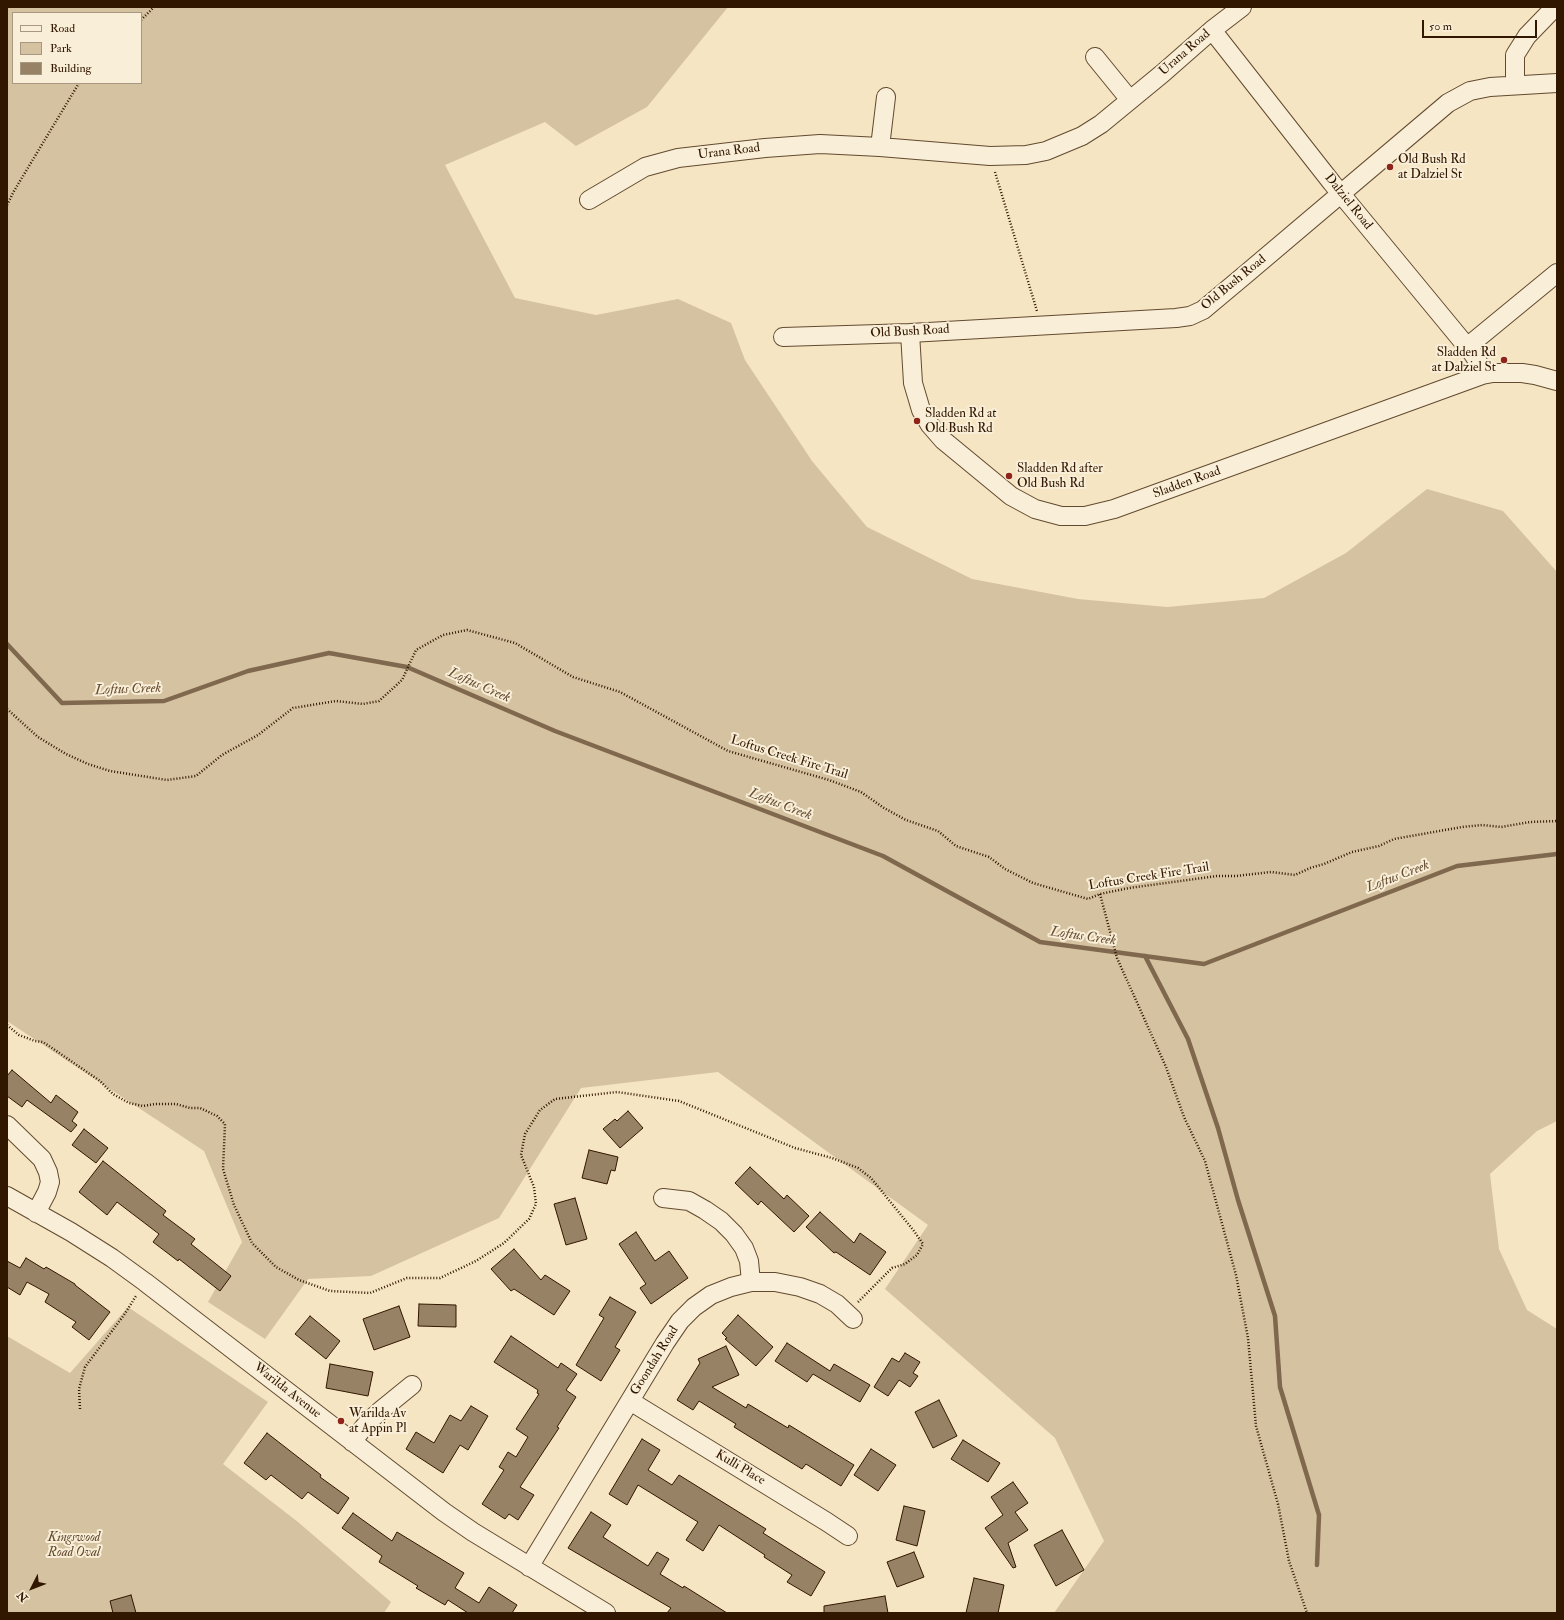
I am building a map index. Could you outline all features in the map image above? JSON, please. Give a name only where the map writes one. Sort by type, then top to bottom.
[{"type":"street","name":"Urana Road","points":[[588,200],[645,167],[678,158],[765,148],[820,144],[880,147],[990,156],[1026,155],[1046,151],[1082,136],[1100,124],[1163,73],[1212,30],[1242,7]]},
{"type":"street","points":[[1515,85],[1515,55],[1527,36],[1555,7]]},
{"type":"street","name":"Dalziel Road","points":[[1212,30],[1342,194],[1467,347],[1478,362],[1482,375]]},
{"type":"street","points":[[1095,57],[1130,100]]},
{"type":"street","name":"Old Bush Road","points":[[783,338],[910,333],[1190,316],[1202,310],[1342,194],[1448,103],[1470,92],[1490,87],[1557,83]]},
{"type":"street","points":[[880,147],[886,96]]},
{"type":"street","points":[[1467,347],[1557,274]]},
{"type":"street","name":"Sladden Road","points":[[910,333],[914,383],[921,410],[930,425],[943,440],[1011,496],[1035,509],[1061,516],[1085,516],[1114,509],[1482,375],[1493,373],[1522,373],[1557,381]]},
{"type":"street","points":[[7,1125],[42,1159],[48,1172],[50,1182],[47,1192],[36,1213]]},
{"type":"street","name":"Warilda Avenue","points":[[7,1196],[112,1258],[444,1512],[529,1567],[606,1613]]},
{"type":"street","points":[[663,1198],[689,1201],[706,1210],[721,1221],[734,1234],[744,1248],[749,1261],[751,1282]]},
{"type":"street","name":"Goondah Road","points":[[529,1567],[680,1321],[694,1307],[711,1295],[730,1287],[751,1282],[775,1282],[800,1287],[820,1294],[837,1304],[850,1316]]},
{"type":"street","points":[[352,1442],[372,1418],[412,1385]]},
{"type":"street","name":"Kulli Place","points":[[630,1402],[848,1536]]},
{"type":"path","points":[[142,19],[154,7]]},
{"type":"path","points":[[7,204],[78,84]]},
{"type":"path","points":[[990,156],[1038,311]]},
{"type":"path","name":"Loftus Creek Fire Trail","points":[[7,709],[38,737],[66,754],[88,764],[110,771],[167,780],[196,776],[222,755],[258,735],[292,708],[336,701],[363,704],[379,701],[402,680],[416,650],[443,635],[467,630],[515,643],[573,677],[620,692],[728,751],[829,780],[861,792],[884,808],[901,817],[938,831],[956,846],[989,856],[1006,869],[1033,883],[1088,898],[1129,888],[1217,876],[1236,876],[1271,872],[1295,876],[1310,868],[1324,864],[1352,852],[1379,846],[1394,839],[1462,827],[1482,825],[1501,828],[1530,822],[1557,821]]},
{"type":"path","points":[[1100,894],[1117,958],[1166,1067],[1184,1116],[1205,1161],[1236,1275],[1247,1330],[1256,1426],[1278,1504],[1289,1561],[1307,1613]]},
{"type":"path","points":[[7,1025],[19,1035],[35,1041],[43,1042],[100,1081],[113,1094],[129,1103],[143,1106],[155,1104],[176,1104],[190,1108],[200,1108],[217,1116],[225,1124],[223,1169],[234,1205],[252,1243],[276,1267],[299,1280],[330,1291],[370,1293],[407,1278],[440,1278],[476,1261],[504,1242],[529,1219],[536,1204],[534,1186],[521,1155],[525,1134],[540,1110],[555,1099],[617,1092],[679,1101],[795,1148],[832,1158],[858,1168],[872,1178],[923,1244],[917,1254],[905,1264],[892,1268],[850,1316]]},
{"type":"path","points":[[80,1410],[78,1389],[84,1367],[124,1315],[145,1282]]},
{"type":"green space","points":[[7,7],[728,7],[647,107],[576,146],[545,122],[445,165],[515,298],[596,315],[678,299],[731,323],[745,360],[812,461],[867,527],[972,579],[1078,599],[1167,607],[1264,598],[1346,553],[1427,489],[1503,511],[1557,572],[1557,1121],[1537,1131],[1490,1174],[1499,1249],[1527,1310],[1557,1329],[1557,1613],[1054,1613],[1104,1541],[1055,1438],[885,1289],[928,1225],[718,1072],[581,1088],[499,1218],[371,1276],[308,1279],[265,1339],[208,1302],[242,1242],[204,1151],[7,1021]]},
{"type":"green space","name":"Kingswood Road Oval","points":[[128,1307],[268,1402],[223,1464],[298,1522],[391,1602],[384,1613],[7,1613],[7,1336],[70,1373]]},
{"type":"building","points":[[12,1070],[51,1103],[56,1095],[78,1112],[72,1121],[77,1125],[71,1132],[27,1100],[22,1107],[7,1096],[7,1076]]},
{"type":"building","points":[[628,1111],[643,1128],[620,1148],[603,1129],[615,1119],[617,1121]]},
{"type":"building","points":[[84,1129],[108,1148],[96,1163],[72,1145]]},
{"type":"building","points":[[589,1150],[618,1157],[615,1171],[611,1170],[607,1184],[582,1178]]},
{"type":"building","points":[[103,1161],[166,1211],[163,1215],[195,1239],[191,1244],[231,1276],[220,1291],[179,1259],[178,1261],[153,1242],[159,1234],[117,1202],[107,1215],[79,1192]]},
{"type":"building","points":[[750,1167],[784,1199],[787,1195],[809,1216],[794,1232],[761,1201],[758,1205],[735,1183]]},
{"type":"building","points":[[575,1198],[587,1239],[566,1245],[554,1204]]},
{"type":"building","points":[[820,1212],[854,1243],[860,1233],[886,1252],[870,1275],[836,1252],[834,1253],[806,1227]]},
{"type":"building","points":[[636,1232],[655,1261],[669,1251],[688,1278],[651,1304],[640,1288],[646,1284],[619,1244]]},
{"type":"building","points":[[514,1249],[541,1280],[545,1275],[570,1291],[554,1315],[514,1289],[511,1291],[491,1269]]},
{"type":"building","points":[[26,1258],[44,1269],[46,1267],[75,1284],[110,1312],[89,1340],[72,1327],[76,1322],[45,1302],[49,1294],[27,1282],[20,1295],[7,1287],[7,1261],[20,1268]]},
{"type":"building","points":[[610,1297],[636,1312],[615,1347],[620,1350],[601,1381],[576,1365],[604,1318],[599,1315]]},
{"type":"building","points":[[419,1304],[456,1305],[456,1327],[418,1326]]},
{"type":"building","points":[[399,1306],[410,1337],[374,1350],[363,1319]]},
{"type":"building","points":[[738,1315],[773,1347],[756,1366],[725,1339],[727,1338],[722,1333]]},
{"type":"building","points":[[310,1316],[340,1341],[326,1359],[295,1334]]},
{"type":"building","points":[[511,1336],[558,1368],[561,1363],[577,1374],[566,1390],[576,1397],[557,1427],[559,1428],[520,1487],[534,1495],[518,1520],[509,1514],[505,1519],[482,1504],[504,1470],[499,1467],[508,1452],[516,1457],[528,1437],[516,1429],[539,1394],[537,1393],[538,1390],[494,1362]]},
{"type":"building","points":[[787,1343],[830,1371],[834,1364],[870,1385],[860,1402],[813,1374],[807,1382],[775,1361]]},
{"type":"building","points":[[726,1346],[739,1375],[712,1387],[746,1408],[748,1404],[788,1428],[789,1425],[854,1465],[841,1486],[806,1464],[802,1469],[734,1427],[736,1424],[699,1401],[693,1410],[677,1400],[700,1363],[698,1359]]},
{"type":"building","points":[[905,1353],[920,1362],[913,1373],[918,1376],[910,1387],[899,1380],[888,1396],[874,1387],[892,1358],[899,1362]]},
{"type":"building","points":[[330,1364],[373,1372],[368,1396],[326,1388]]},
{"type":"building","points":[[939,1400],[957,1436],[933,1448],[915,1412]]},
{"type":"building","points":[[471,1406],[488,1416],[468,1450],[460,1445],[443,1473],[406,1449],[416,1432],[434,1443],[450,1415],[461,1421]]},
{"type":"building","points":[[267,1433],[321,1475],[320,1477],[349,1498],[338,1514],[308,1492],[302,1499],[271,1475],[266,1480],[244,1463]]},
{"type":"building","points":[[642,1439],[660,1450],[648,1470],[672,1485],[679,1475],[766,1529],[763,1533],[825,1572],[811,1596],[787,1582],[792,1575],[764,1557],[765,1555],[719,1525],[703,1551],[686,1540],[698,1522],[638,1485],[627,1505],[609,1494]]},
{"type":"building","points":[[963,1440],[1000,1463],[988,1482],[951,1459]]},
{"type":"building","points":[[871,1449],[896,1465],[878,1491],[854,1475]]},
{"type":"building","points":[[1013,1482],[1028,1503],[1015,1512],[1028,1530],[1008,1543],[1016,1567],[1013,1568],[985,1528],[1003,1515],[991,1497]]},
{"type":"building","points":[[904,1506],[925,1511],[917,1546],[896,1540]]},
{"type":"building","points":[[591,1512],[611,1525],[603,1537],[648,1566],[657,1552],[669,1559],[660,1574],[683,1588],[684,1586],[727,1613],[667,1613],[671,1608],[568,1548]]},
{"type":"building","points":[[353,1513],[392,1541],[397,1532],[464,1573],[455,1588],[479,1603],[489,1587],[517,1605],[512,1613],[468,1613],[448,1600],[445,1605],[416,1588],[418,1586],[379,1562],[382,1556],[342,1528]]},
{"type":"building","points":[[1062,1530],[1084,1570],[1056,1586],[1034,1545]]},
{"type":"building","points":[[914,1552],[924,1577],[897,1587],[887,1562]]},
{"type":"building","points":[[974,1578],[1004,1585],[998,1613],[966,1613]]},
{"type":"building","points":[[131,1595],[136,1613],[113,1613],[110,1601]]},
{"type":"building","points":[[885,1596],[888,1613],[824,1613],[824,1606]]},
{"type":"waterway","name":"Loftus Creek","points":[[7,644],[62,703],[164,701],[248,671],[329,653],[407,667],[555,731],[883,856],[1040,942],[1204,964],[1457,866],[1557,854]]},
{"type":"waterway","points":[[1145,956],[1188,1039],[1218,1128],[1238,1200],[1275,1316],[1280,1387],[1319,1515],[1317,1565]]},
{"type":"place","name":"Old Bush Rd at Dalziel St","points":[[1390,167]]},
{"type":"place","name":"Sladden Rd at Dalziel St","points":[[1504,360]]},
{"type":"place","name":"Sladden Rd at Old Bush Rd","points":[[917,421]]},
{"type":"place","name":"Sladden Rd after Old Bush Rd","points":[[1009,476]]},
{"type":"place","name":"Warilda Av at Appin Pl","points":[[341,1421]]}]
